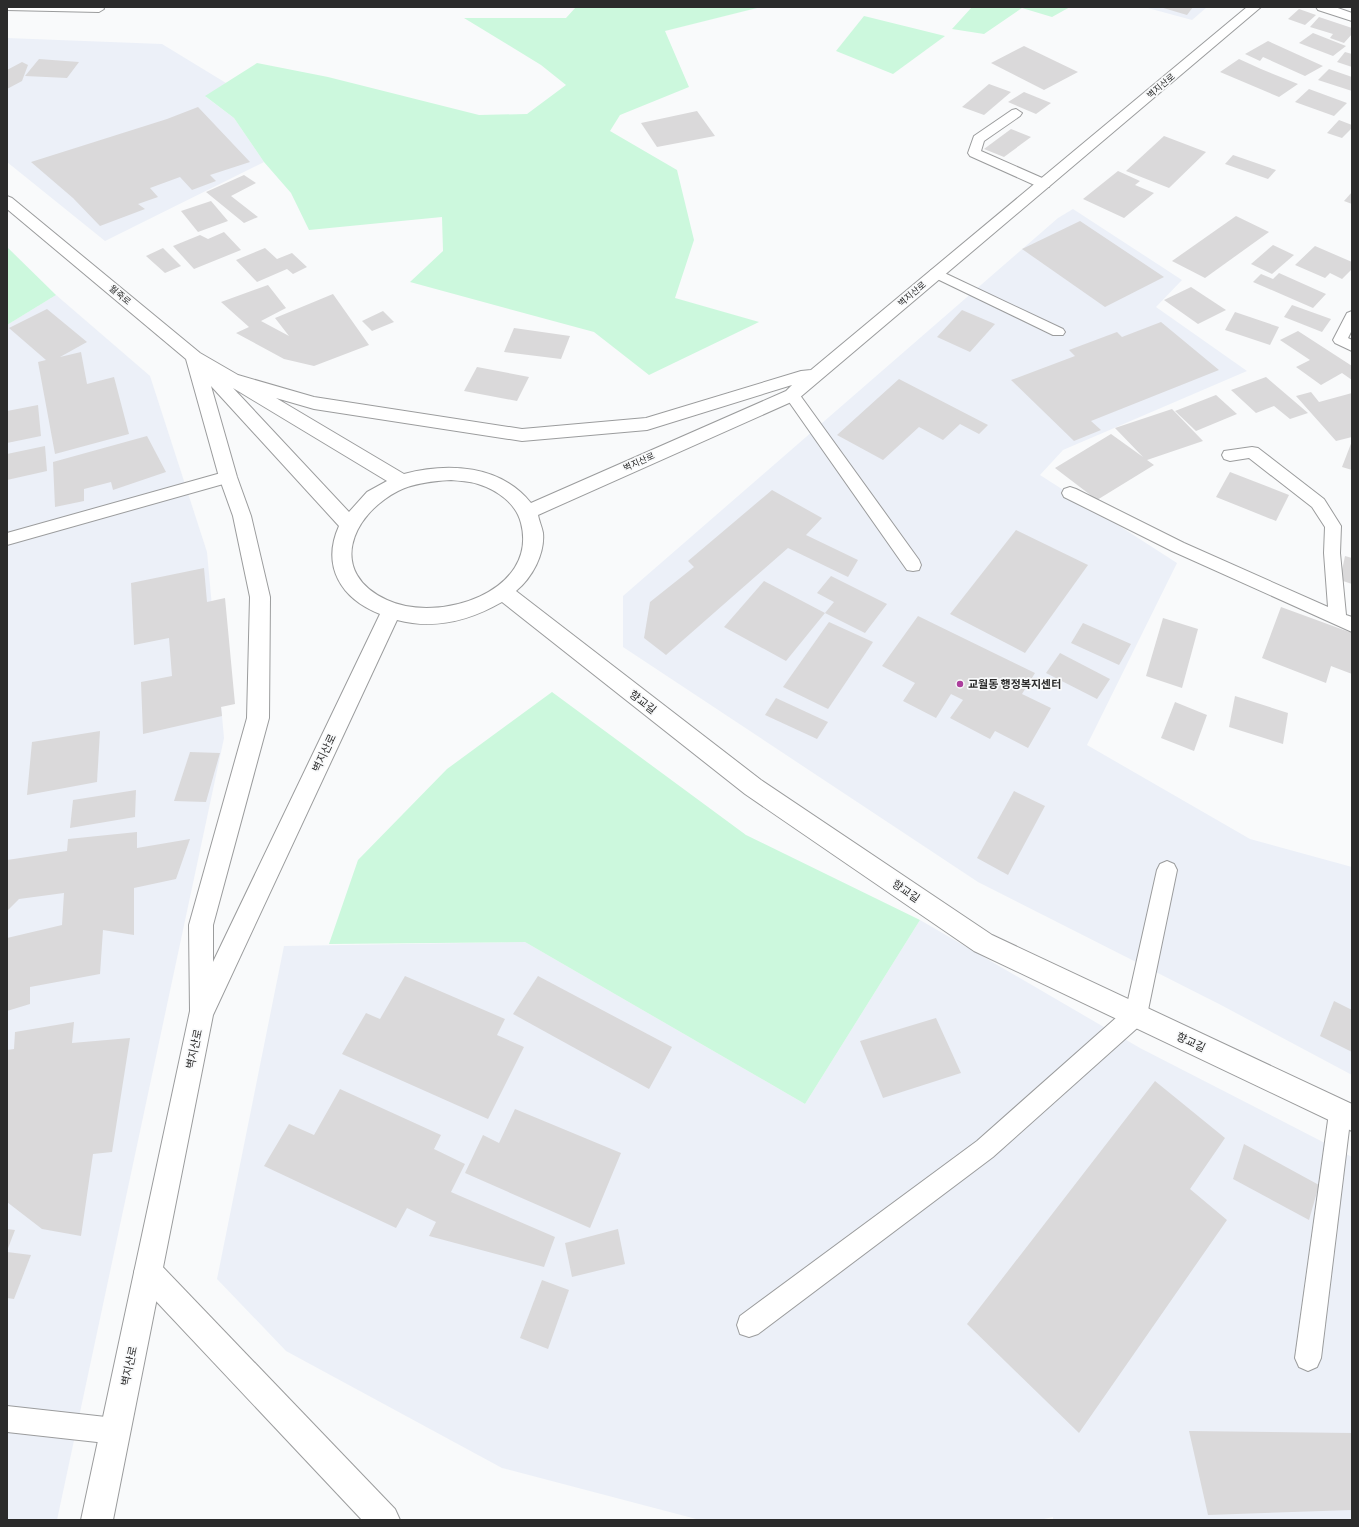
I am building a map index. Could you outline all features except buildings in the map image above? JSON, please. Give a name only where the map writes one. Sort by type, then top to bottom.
[{"type":"street","name":"벽지산로","points":[[527,512],[792,395],[1255,7]]},
{"type":"street","points":[[1322,7],[1350,14]]},
{"type":"street","name":"월죽로","points":[[7,201],[194,357],[237,381]]},
{"type":"street","points":[[194,357],[228,477],[242,516],[260,597],[258,718],[200,925],[201,1014]]},
{"type":"street","points":[[194,357],[348,523]]},
{"type":"street","points":[[237,381],[314,403],[522,435],[647,424],[819,371]]},
{"type":"street","points":[[237,381],[403,482]]},
{"type":"street","points":[[451,473],[481,478],[506,489],[524,506],[534,526],[533,549],[522,572],[503,592],[475,608],[443,616],[411,616],[380,607],[357,591],[344,570],[340,547],[348,523],[366,502],[391,486],[403,482],[420,476],[451,473]]},
{"type":"street","name":"향교길","points":[[503,592],[753,787],[983,943],[1346,1115]]},
{"type":"street","name":"벽지산로","points":[[97,1520],[201,1014],[392,610]]},
{"type":"street","points":[[148,1272],[384,1520]]},
{"type":"lane","points":[[7,8],[99,9]]},
{"type":"lane","points":[[1016,114],[978,139],[974,153],[1044,184]]},
{"type":"lane","points":[[936,273],[1058,332]]},
{"type":"lane","points":[[1352,316],[1340,340],[1352,346]]},
{"type":"lane","points":[[792,395],[913,566]]},
{"type":"lane","points":[[1230,454],[1252,452],[1318,503],[1333,526],[1332,552],[1345,622]]},
{"type":"lane","points":[[7,539],[228,477]]},
{"type":"lane","points":[[1070,493],[1178,547],[1345,622]]},
{"type":"lane","points":[[749,1325],[985,1149],[1136,1015],[1167,870]]},
{"type":"lane","points":[[1308,1358],[1346,1115]]},
{"type":"lane","points":[[7,1419],[115,1431]]},
{"type":"shaded area","points":[[1144,7],[1207,7],[1192,20]]},
{"type":"shaded area","points":[[7,38],[162,44],[226,83],[206,97],[234,118],[264,162],[105,241],[7,162]]},
{"type":"shaded area","points":[[1073,209],[1182,280],[1156,307],[1247,371],[1063,450],[1040,475],[1177,563],[1087,745],[1250,839],[1352,867],[1352,1075],[1221,1005],[978,882],[623,647],[623,596],[1058,218]]},
{"type":"shaded area","points":[[56,295],[150,376],[207,552],[224,738],[57,1520],[7,1520],[7,325]]},
{"type":"shaded area","points":[[920,920],[1140,1048],[1352,1157],[1352,1520],[1053,1520],[1053,1517],[1039,1520],[700,1520],[502,1468],[286,1351],[217,1279],[284,946],[525,942],[805,1104]]},
{"type":"green space","points":[[576,7],[761,7],[665,31],[689,87],[620,115],[610,131],[677,170],[694,240],[675,298],[759,322],[649,375],[594,332],[410,282],[443,251],[442,217],[309,230],[291,193],[264,162],[234,118],[205,96],[257,63],[328,77],[479,115],[527,114],[566,85],[541,65],[464,18],[566,18]]},
{"type":"green space","points":[[972,7],[1070,7],[1052,17],[1022,8],[984,34],[952,29]]},
{"type":"green space","points":[[864,16],[945,36],[893,74],[836,51]]},
{"type":"green space","points":[[7,247],[56,295],[7,325]]},
{"type":"green space","points":[[552,692],[746,835],[920,920],[805,1104],[525,942],[329,944],[358,860],[447,769]]},
{"type":"place","name":"교월동 행정복지센터","points":[[960,684]]}]
